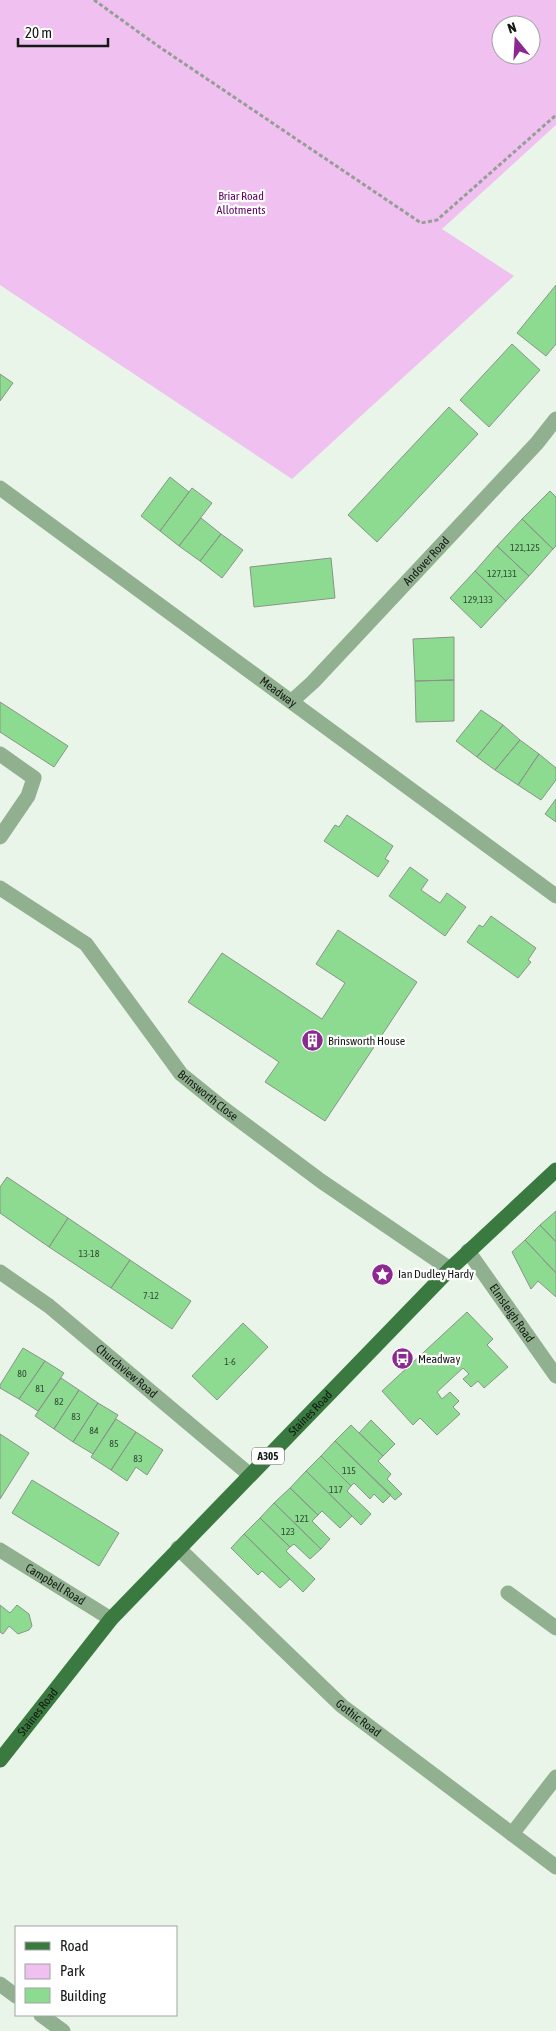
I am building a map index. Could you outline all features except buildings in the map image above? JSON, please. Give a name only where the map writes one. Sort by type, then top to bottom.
[{"type":"main road","name":"Staines Road","points":[[0,1760],[111,1619],[450,1269],[556,1170]]},
{"type":"street","name":"Andover Road","points":[[292,701],[313,682],[537,444],[556,419]]},
{"type":"street","name":"Meadway","points":[[0,488],[556,896]]},
{"type":"street","points":[[0,754],[34,778],[28,796],[0,837]]},
{"type":"street","name":"Brinsworth Close","points":[[0,888],[86,944],[181,1074],[223,1108],[321,1181],[450,1269]]},
{"type":"street","name":"Elmsleigh Road","points":[[468,1251],[556,1376]]},
{"type":"street","name":"Churchview Road","points":[[0,1272],[49,1306],[250,1475]]},
{"type":"street","name":"Gothic Road","points":[[178,1548],[342,1706],[556,1867]]},
{"type":"street","name":"Campbell Road","points":[[0,1550],[111,1619]]},
{"type":"street","points":[[508,1594],[556,1628]]},
{"type":"street","points":[[512,1834],[556,1777]]},
{"type":"street","points":[[0,1984],[15,1995]]},
{"type":"street","points":[[42,2016],[63,2031]]},
{"type":"path","points":[[94,0],[158,46],[421,223],[437,220],[556,115]]},
{"type":"green space","name":"Briar Road Allotments","points":[[0,0],[556,0],[556,125],[442,229],[514,276],[292,479],[0,285]]},
{"type":"place","name":"Brinsworth House","points":[[312,1041]]},
{"type":"place","name":"Ian Dudley Hardy","points":[[382,1274]]},
{"type":"place","name":"Meadway","points":[[402,1359]]}]
